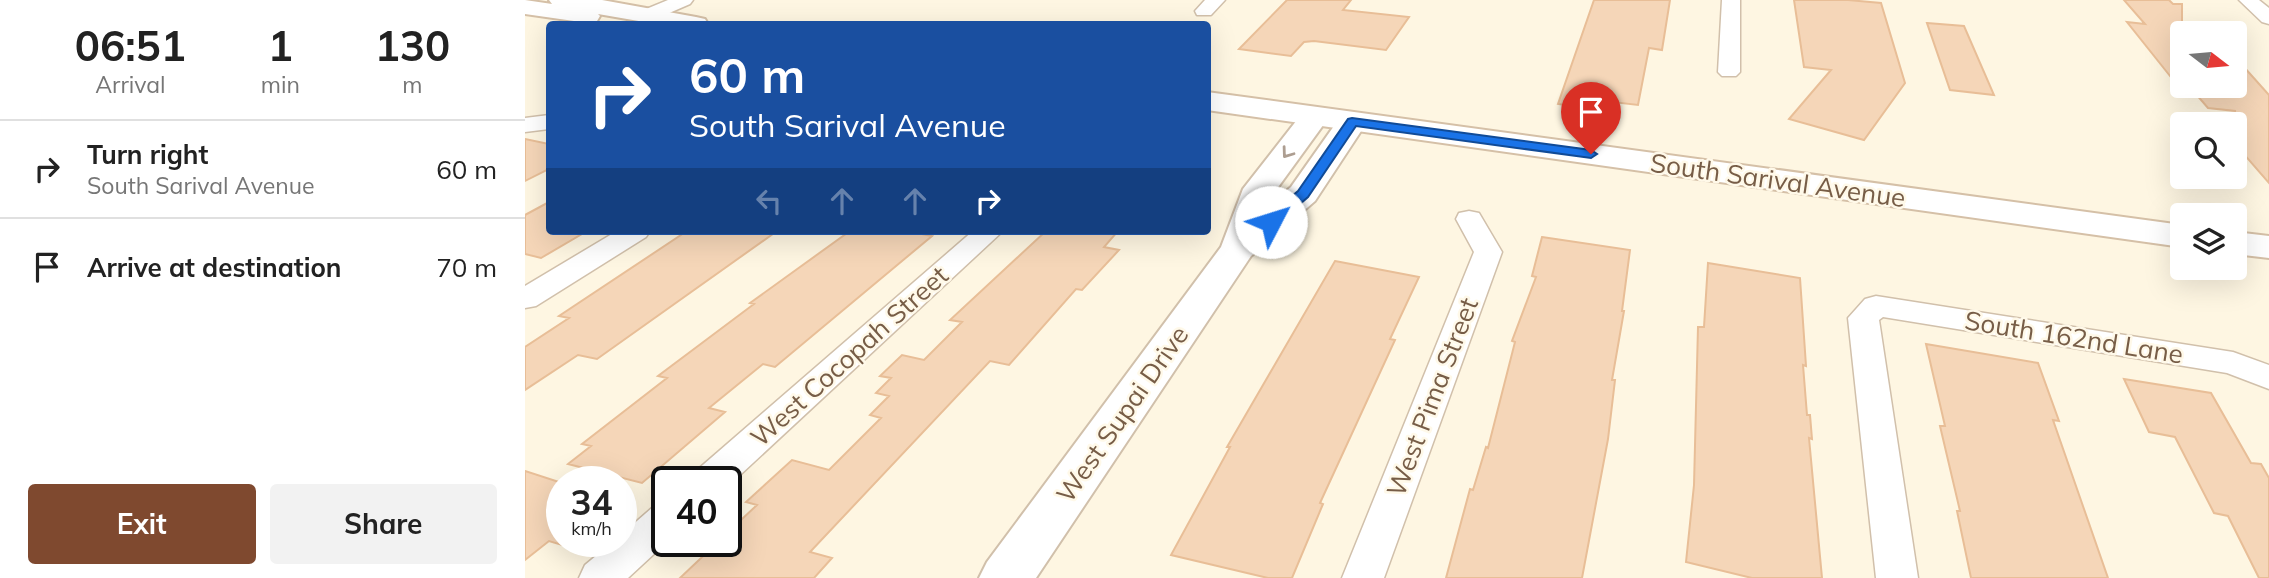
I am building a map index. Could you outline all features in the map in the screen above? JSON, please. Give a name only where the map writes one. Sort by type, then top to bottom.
[{"type":"main road","points":[[561,0],[625,9],[646,16],[677,21]]},
{"type":"main road","points":[[525,7],[607,19],[646,16]]},
{"type":"main road","name":"South Sarival Avenue","points":[[1211,103],[2170,234]]},
{"type":"main road","name":"West Supai Drive","points":[[1238,250],[1260,189],[1314,117]]},
{"type":"main road","name":"West Supai Drive","points":[[1006,578],[1238,250],[1303,194],[1352,122]]},
{"type":"main road","points":[[2247,244],[2269,247]]},
{"type":"street","points":[[646,16],[684,0]]},
{"type":"street","points":[[1729,72],[1731,0]]},
{"type":"street","points":[[2248,0],[2269,18]]},
{"type":"street","name":"West Pima Street","points":[[1363,578],[1488,251],[1469,219]]},
{"type":"street","points":[[525,299],[629,235]]},
{"type":"street","name":"West Cocopah Street","points":[[726,466],[985,235]]},
{"type":"street","name":"South 162nd Lane","points":[[1897,578],[1863,318],[1876,306],[2233,363],[2269,378]]},
{"type":"street","points":[[600,578],[651,533]]},
{"type":"building","points":[[1287,0],[1351,0],[1343,10],[1409,17],[1386,50],[1314,41],[1304,42],[1291,56],[1239,49]]},
{"type":"building","points":[[1594,0],[1670,0],[1662,50],[1649,48],[1638,105],[1596,100],[1593,109],[1558,104]]},
{"type":"building","points":[[1794,0],[1881,3],[1905,83],[1864,140],[1789,119],[1831,70],[1804,67]]},
{"type":"building","points":[[2124,0],[2169,0],[2173,4],[2182,4],[2182,21],[2170,21],[2170,76],[2127,22],[2145,24]]},
{"type":"building","points":[[1927,23],[1964,26],[1994,95],[1950,90]]},
{"type":"building","points":[[2247,70],[2269,95],[2269,183],[2247,158],[2247,112],[2208,108],[2199,98],[2247,98]]},
{"type":"building","points":[[525,139],[546,143],[546,170],[525,181]]},
{"type":"building","points":[[546,204],[546,235],[580,235],[541,258],[525,254],[525,215]]},
{"type":"building","points":[[681,235],[771,235],[597,359],[578,355],[525,390],[525,347],[569,318],[559,316]]},
{"type":"building","points":[[844,235],[932,236],[775,367],[763,364],[709,408],[725,412],[662,466],[651,466],[651,475],[642,483],[637,482],[637,466],[568,464],[591,446],[582,444],[667,378],[658,376],[754,304],[750,303]]},
{"type":"building","points":[[1042,235],[1114,235],[1104,247],[1119,250],[1082,290],[1076,289],[1009,365],[990,361],[810,552],[832,558],[814,578],[680,578],[702,557],[742,557],[742,519],[757,505],[746,502],[792,460],[829,470],[881,418],[870,415],[889,396],[876,393],[891,378],[880,376],[902,355],[924,360],[962,322],[950,320]]},
{"type":"building","points":[[1542,237],[1630,250],[1624,311],[1612,380],[1615,380],[1608,439],[1582,578],[1446,578],[1470,489],[1473,490],[1486,447],[1488,448],[1515,342],[1512,341],[1536,277],[1532,276]]},
{"type":"building","points":[[1335,261],[1419,277],[1390,339],[1395,340],[1320,503],[1323,504],[1292,578],[1268,578],[1171,555],[1230,447],[1227,447]]},
{"type":"building","points":[[1708,263],[1800,278],[1806,366],[1803,365],[1807,415],[1810,415],[1812,439],[1809,438],[1822,578],[1752,578],[1686,562],[1694,485],[1698,327],[1704,327]]},
{"type":"building","points":[[1926,344],[2038,363],[2059,421],[2053,420],[2108,578],[1971,578],[1957,511],[1960,511],[1940,426],[1945,426]]},
{"type":"building","points":[[2124,379],[2211,393],[2251,463],[2261,464],[2269,478],[2269,578],[2259,578],[2228,516],[2214,513],[2175,437],[2149,432]]},
{"type":"building","points":[[525,471],[546,478],[546,543],[525,560]]},
{"type":"route","points":[[1271,222],[1303,194],[1352,122],[1591,154]]}]
